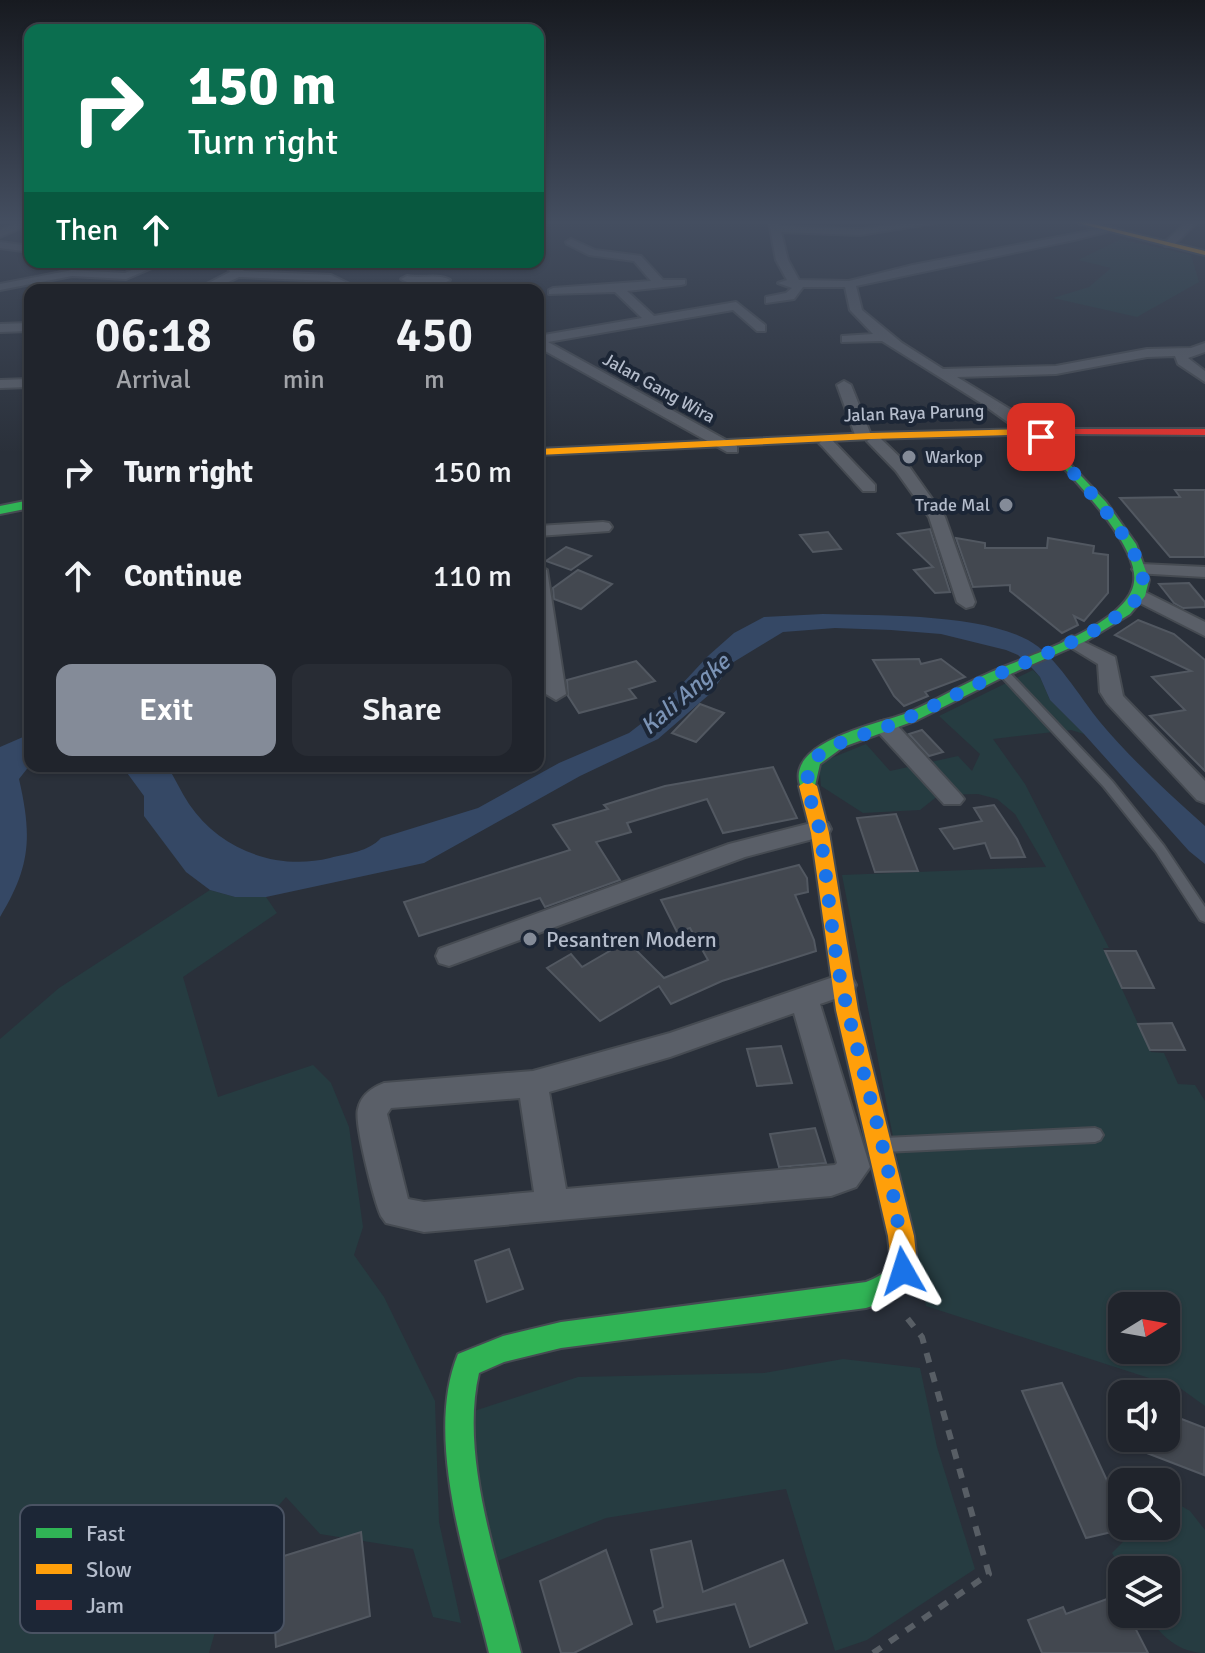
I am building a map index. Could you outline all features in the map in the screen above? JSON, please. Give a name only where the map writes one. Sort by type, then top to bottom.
[{"type":"main road","name":"Jalan Raya Parung","points":[[544,459],[869,438],[1035,434],[1205,435]]},
{"type":"main road","points":[[505,1653],[463,1478],[459,1400],[468,1364],[503,1349],[561,1335],[839,1299],[885,1290],[897,1283],[903,1271],[898,1224],[842,985],[819,829],[808,782],[810,765],[824,752],[1049,654],[1111,620],[1139,595],[1143,585],[1141,569],[1105,509],[1035,434]]},
{"type":"main road","name":"Jalan Raya Parung","points":[[544,452],[827,443],[869,438]]},
{"type":"main road","points":[[0,502],[24,497]]},
{"type":"main road","points":[[0,510],[24,505]]},
{"type":"street","points":[[633,299],[650,319]]},
{"type":"street","points":[[853,299],[856,311],[886,337],[1008,413],[1035,434]]},
{"type":"street","name":"Jalan Gang Wira","points":[[544,340],[736,306],[761,328]]},
{"type":"street","points":[[0,328],[24,327]]},
{"type":"street","points":[[847,339],[886,337]]},
{"type":"street","name":"Jalan Gang Wira","points":[[544,344],[726,446]]},
{"type":"street","points":[[943,373],[1056,370],[1147,353],[1205,347]]},
{"type":"street","points":[[1189,351],[1181,356],[1183,361],[1205,378]]},
{"type":"street","points":[[0,371],[10,372],[0,384]]},
{"type":"street","points":[[0,384],[24,383]]},
{"type":"street","points":[[844,385],[869,438],[902,468],[937,517],[966,602]]},
{"type":"street","points":[[827,443],[869,488]]},
{"type":"street","points":[[544,531],[603,527]]},
{"type":"street","points":[[1141,569],[1205,572]]},
{"type":"street","points":[[1139,595],[1205,630]]},
{"type":"street","points":[[544,611],[556,694]]},
{"type":"street","points":[[1072,642],[1108,661],[1110,692],[1114,699],[1205,795]]},
{"type":"street","points":[[886,727],[952,799]]},
{"type":"street","points":[[449,956],[679,870],[738,850],[819,829]]},
{"type":"street","points":[[804,998],[854,1167],[845,1177],[831,1181],[424,1217],[398,1212],[389,1193],[372,1114],[374,1105],[384,1096],[533,1084],[657,1049],[804,998],[842,985]]},
{"type":"street","points":[[533,1084],[552,1206]]},
{"type":"lane","points":[[1003,672],[1108,784],[1160,849],[1205,917]]},
{"type":"lane","points":[[881,1145],[1095,1135]]},
{"type":"path","points":[[873,1653],[989,1574],[922,1337],[885,1290]]},
{"type":"green space","points":[[1058,299],[1169,299],[1137,317]]},
{"type":"green space","points":[[1033,670],[1040,677],[1050,700],[1084,734],[1071,730],[993,739],[1025,784],[1109,948],[1103,948],[1151,1052],[1164,1053],[1178,1084],[1195,1085],[1205,1101],[1205,1406],[1180,1388],[1180,1380],[1155,1380],[926,1306],[842,875],[1046,867],[1015,814],[997,799],[978,794],[939,795],[920,810],[863,813],[821,786],[819,763],[866,744],[890,771],[958,756],[972,771],[980,754],[939,716]]},
{"type":"green space","points":[[210,890],[235,897],[266,897],[277,913],[183,977],[218,1097],[313,1065],[331,1083],[349,1127],[363,1227],[354,1255],[384,1297],[435,1401],[439,1522],[461,1623],[433,1617],[413,1549],[320,1534],[286,1497],[279,1505],[20,1505],[20,1633],[215,1633],[209,1653],[0,1653],[0,1039],[59,988]]},
{"type":"green space","points":[[843,1359],[920,1368],[937,1447],[975,1569],[867,1640],[835,1651],[786,1489],[606,1518],[490,1564],[471,1412],[578,1377],[764,1373]]},
{"type":"green space","points":[[1180,1505],[1190,1511],[1205,1530],[1205,1653],[1179,1646],[1157,1628],[1180,1628],[1180,1556],[1114,1556],[1112,1553],[1125,1540],[1180,1540]]},
{"type":"water","name":"Kali Angke","points":[[823,614],[956,620],[1007,631],[1028,640],[1058,666],[1124,749],[1205,826],[1205,864],[1189,851],[1050,700],[1040,677],[1018,655],[941,634],[835,628],[783,632],[732,663],[711,693],[658,739],[580,776],[424,863],[266,897],[235,897],[210,890],[186,872],[144,816],[144,796],[126,772],[170,772],[202,820],[233,845],[251,853],[290,862],[330,858],[364,849],[381,838],[478,808],[559,763],[629,733],[655,713],[734,633],[764,617]]},
{"type":"water","points":[[24,737],[24,772],[19,779],[27,834],[18,882],[0,917],[0,747]]},
{"type":"building","points":[[1175,490],[1205,490],[1205,557],[1170,557],[1120,498],[1180,497]]},
{"type":"building","points":[[930,529],[950,592],[935,593],[914,570],[933,567],[898,534]]},
{"type":"building","points":[[828,532],[841,549],[813,552],[800,535]]},
{"type":"building","points":[[956,538],[985,543],[985,548],[1047,548],[1048,538],[1094,546],[1093,553],[1108,555],[1108,593],[1084,621],[1074,616],[1078,625],[1062,633],[1010,591],[1010,585],[973,587]]},
{"type":"building","points":[[566,547],[591,556],[571,570],[546,561]]},
{"type":"building","points":[[578,570],[612,584],[581,609],[554,599],[553,588]]},
{"type":"building","points":[[1189,583],[1205,602],[1205,607],[1183,608],[1174,603],[1159,584]]},
{"type":"building","points":[[1138,620],[1174,634],[1205,660],[1205,771],[1150,716],[1185,710],[1152,677],[1191,671],[1115,635]]},
{"type":"building","points":[[919,659],[921,664],[941,659],[965,677],[925,692],[928,696],[904,706],[894,696],[873,660]]},
{"type":"building","points":[[636,661],[655,681],[629,689],[636,698],[579,713],[568,696],[567,680]]},
{"type":"building","points":[[700,704],[724,713],[696,742],[672,733]]},
{"type":"building","points":[[922,730],[943,752],[929,756],[909,734]]},
{"type":"building","points":[[773,767],[797,818],[723,833],[707,799],[627,823],[631,832],[596,842],[620,880],[545,907],[540,898],[419,936],[404,902],[570,850],[553,825],[608,809],[604,805],[665,786]]},
{"type":"building","points":[[994,805],[1025,857],[991,858],[985,843],[954,849],[940,829],[982,821],[974,808]]},
{"type":"building","points":[[896,814],[918,871],[875,872],[857,818]]},
{"type":"building","points":[[799,865],[807,878],[808,892],[795,895],[816,951],[722,981],[671,1004],[659,986],[600,1021],[547,968],[571,954],[582,967],[627,941],[664,978],[708,960],[690,928],[677,932],[661,900]]},
{"type":"building","points":[[1105,951],[1136,951],[1154,988],[1122,988]]},
{"type":"building","points":[[1172,1023],[1185,1050],[1150,1050],[1138,1024]]},
{"type":"building","points":[[781,1046],[792,1083],[757,1086],[747,1049]]},
{"type":"building","points":[[815,1128],[826,1163],[779,1167],[770,1134]]},
{"type":"building","points":[[509,1249],[523,1289],[487,1302],[475,1261]]},
{"type":"building","points":[[1062,1383],[1108,1483],[1108,1533],[1086,1538],[1022,1391]]},
{"type":"building","points":[[1180,1418],[1205,1428],[1204,1475],[1144,1452],[1180,1452]]},
{"type":"building","points":[[361,1532],[370,1616],[276,1647],[275,1633],[284,1633],[284,1556]]},
{"type":"building","points":[[691,1541],[703,1592],[783,1560],[807,1623],[750,1647],[735,1604],[657,1622],[654,1611],[663,1607],[651,1550]]},
{"type":"building","points":[[606,1550],[632,1624],[574,1653],[561,1653],[540,1581]]},
{"type":"building","points":[[1108,1599],[1108,1628],[1135,1628],[1148,1653],[1042,1653],[1028,1620],[1063,1607],[1066,1614]]},
{"type":"traffic: fast","points":[[808,786],[813,761],[837,743],[911,717],[1081,638],[1125,611],[1138,596],[1142,580],[1129,544],[1102,505],[1041,437]]},
{"type":"traffic: fast","points":[[0,510],[24,505]]},
{"type":"traffic: fast","points":[[505,1653],[463,1478],[459,1400],[468,1364],[503,1349],[561,1335],[866,1295],[892,1286],[900,1276]]},
{"type":"traffic: slow","points":[[544,452],[871,436],[1069,431]]},
{"type":"traffic: slow","points":[[808,786],[820,833],[847,1010],[901,1236],[904,1264],[900,1276]]},
{"type":"traffic: jam","points":[[1069,431],[1205,432]]},
{"type":"place","name":"Warkop","points":[[909,457]]},
{"type":"place","name":"Trade Mal","points":[[1006,505]]},
{"type":"place","name":"Pesantren Modern","points":[[530,939]]},
{"type":"route","points":[[903,1271],[898,1224],[842,985],[819,829],[808,782],[810,765],[824,752],[915,715],[1003,672],[1049,654],[1111,620],[1139,595],[1143,585],[1141,569],[1129,547],[1105,509],[1041,437]]}]
